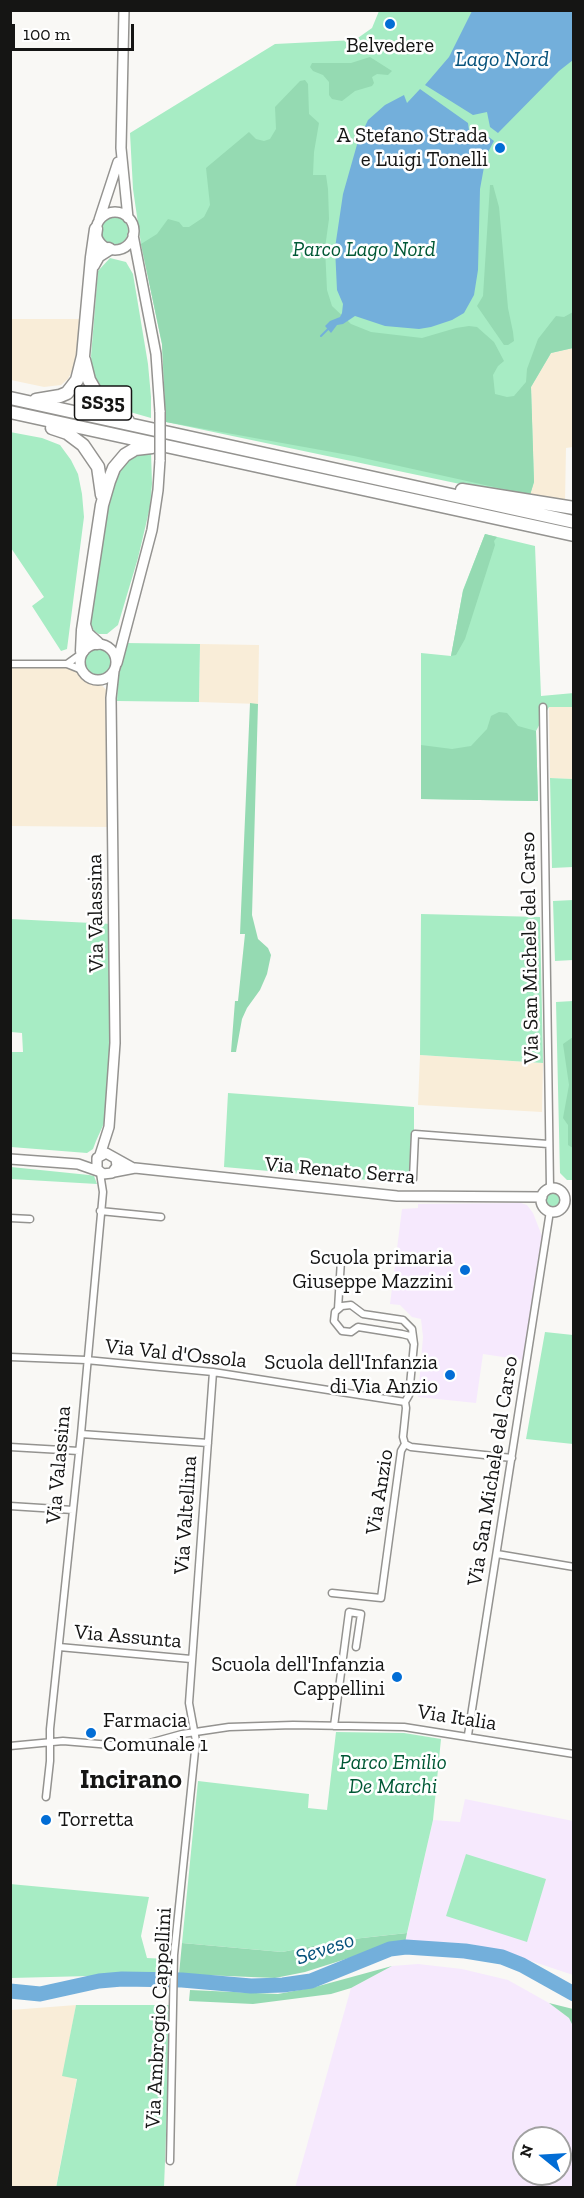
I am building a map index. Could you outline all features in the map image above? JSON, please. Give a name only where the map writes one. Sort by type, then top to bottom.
[{"type":"highway","points":[[10,398],[52,399],[67,393],[77,380],[83,356],[91,269],[98,225]]},
{"type":"highway","points":[[91,269],[98,256],[113,250]]},
{"type":"highway","name":"SS35","points":[[83,356],[89,380],[106,407],[125,420],[148,429]]},
{"type":"highway","points":[[10,398],[573,522]]},
{"type":"highway","points":[[10,411],[573,536]]},
{"type":"highway","points":[[31,416],[37,423],[67,433],[83,445],[98,467],[102,505],[81,653]]},
{"type":"highway","points":[[102,505],[114,468],[125,455],[135,449],[165,446]]},
{"type":"highway","points":[[327,468],[343,465],[466,491],[573,508]]},
{"type":"highway","points":[[84,623],[87,634],[101,644]]},
{"type":"street","points":[[113,250],[128,245],[133,236],[132,225],[128,218],[121,148],[124,10]]},
{"type":"street","points":[[121,148],[117,169],[98,225],[100,243],[130,255],[140,272]]},
{"type":"street","points":[[98,225],[107,214],[122,214],[128,218]]},
{"type":"street","name":"Via Valassina","points":[[114,1157],[109,1126],[116,1010],[111,698],[116,667],[152,530],[160,460],[160,412],[156,354],[133,236]]},
{"type":"street","points":[[67,664],[89,646],[114,643],[124,635]]},
{"type":"street","points":[[98,680],[106,680],[116,667],[114,653],[101,644]]},
{"type":"street","points":[[81,653],[82,670]]},
{"type":"street","points":[[10,664],[67,664],[98,680],[107,688],[111,698]]},
{"type":"street","name":"Via San Michele del Carso","points":[[543,707],[550,1188]]},
{"type":"street","name":"Via Valassina","points":[[99,1157],[109,1126]]},
{"type":"street","points":[[413,1179],[415,1134],[548,1144]]},
{"type":"street","points":[[106,1153],[114,1157],[117,1166],[105,1172],[96,1164],[99,1157],[106,1153]]},
{"type":"street","name":"Via Renato Serra","points":[[78,1164],[99,1157]]},
{"type":"street","name":"Via Renato Serra","points":[[114,1157],[135,1168]]},
{"type":"street","name":"Via Renato Serra","points":[[10,1159],[78,1164],[105,1172],[135,1168],[398,1196],[542,1197]]},
{"type":"street","name":"Via Valassina","points":[[46,1797],[105,1172]]},
{"type":"street","points":[[550,1188],[560,1190],[569,1197],[561,1208],[550,1211],[543,1206],[542,1197],[550,1188]]},
{"type":"street","points":[[100,1211],[162,1217]]},
{"type":"street","name":"Via San Michele del Carso","points":[[468,1735],[550,1211]]},
{"type":"street","points":[[10,1218],[30,1219]]},
{"type":"street","points":[[341,1260],[338,1308],[334,1321],[342,1331],[351,1332],[358,1327],[402,1334],[410,1336],[414,1344]]},
{"type":"street","points":[[338,1308],[351,1305],[363,1314],[403,1320],[412,1329],[414,1344]]},
{"type":"street","name":"Via Anzio","points":[[332,1593],[381,1598],[401,1451],[405,1444],[403,1437],[405,1402],[410,1395],[414,1344]]},
{"type":"street","name":"Via Val d'Ossola","points":[[10,1357],[86,1360],[213,1372],[405,1402]]},
{"type":"street","name":"Via Valtellina","points":[[191,1659],[213,1372]]},
{"type":"street","points":[[81,1434],[208,1443]]},
{"type":"street","points":[[405,1444],[411,1447],[512,1458]]},
{"type":"street","points":[[10,1447],[79,1451]]},
{"type":"street","points":[[10,1506],[73,1510]]},
{"type":"street","points":[[496,1554],[573,1567]]},
{"type":"street","points":[[334,1726],[349,1612],[361,1614],[356,1647]]},
{"type":"street","name":"Via Assunta","points":[[59,1647],[191,1659],[189,1703],[195,1734]]},
{"type":"street","name":"Via Italia","points":[[10,1746],[63,1741],[135,1747],[183,1734],[195,1734],[229,1727],[275,1725],[404,1727],[468,1735],[573,1754]]},
{"type":"street","name":"Via Ambrogio Cappellini","points":[[170,2161],[173,1974],[193,1776],[195,1734]]},
{"type":"shaded area","points":[[11,319],[84,319],[76,363],[68,379],[61,385],[44,387],[11,380]]},
{"type":"shaded area","points":[[573,348],[573,447],[566,448],[565,502],[530,495],[534,482],[531,387],[551,353]]},
{"type":"shaded area","points":[[200,644],[259,645],[258,704],[199,702]]},
{"type":"shaded area","points":[[11,665],[65,666],[82,672],[109,692],[110,827],[11,826]]},
{"type":"shaded area","points":[[549,706],[573,707],[573,779],[550,778]]},
{"type":"shaded area","points":[[420,1055],[543,1063],[542,1112],[418,1105]]},
{"type":"shaded area","name":"Scuola primaria Giuseppe Mazzini","points":[[521,1203],[527,1205],[533,1213],[542,1236],[523,1360],[483,1354],[476,1403],[418,1397],[423,1337],[421,1319],[412,1317],[400,1305],[390,1304],[402,1209],[418,1208],[418,1204]]},
{"type":"shaded area","points":[[465,1799],[573,1821],[573,1975],[504,1952],[470,1944],[405,1943],[433,1820],[460,1822]]},
{"type":"shaded area","points":[[418,1964],[462,1969],[508,1980],[549,2003],[569,2018],[574,2026],[573,2187],[295,2188],[351,1988],[392,1966]]},
{"type":"shaded area","points":[[76,2005],[63,2075],[77,2078],[56,2187],[11,2188],[11,2010]]},
{"type":"green space","name":"Parco Lago Nord","points":[[379,11],[573,11],[573,348],[551,353],[531,387],[534,482],[530,495],[498,492],[166,422],[162,344],[141,244],[133,189],[130,133],[275,44],[355,40],[372,28]]},
{"type":"green space","points":[[370,57],[392,71],[388,75],[377,74],[372,77],[374,83],[372,86],[355,91],[342,101],[332,99],[329,95],[329,82],[310,67],[312,63],[351,63]]},
{"type":"green space","points":[[305,80],[308,84],[309,114],[319,123],[313,175],[326,175],[328,189],[329,219],[325,248],[327,290],[332,306],[351,324],[371,332],[422,338],[456,328],[477,327],[494,342],[504,361],[493,375],[495,394],[507,397],[514,396],[526,382],[527,369],[538,339],[556,316],[564,317],[573,312],[573,348],[551,353],[531,387],[534,482],[530,495],[354,456],[166,422],[162,344],[141,244],[157,234],[168,219],[179,222],[183,227],[189,227],[204,217],[210,205],[206,168],[249,132],[256,139],[264,141],[270,139],[276,129],[275,107],[300,81]]},
{"type":"green space","points":[[490,185],[493,185],[499,207],[508,308],[514,341],[508,345],[504,345],[477,306],[483,296]]},
{"type":"green space","points":[[114,217],[124,221],[128,231],[124,241],[114,245],[104,241],[100,231],[104,221]]},
{"type":"green space","points":[[110,258],[126,262],[133,274],[148,364],[151,418],[123,410],[109,400],[98,386],[92,368],[98,271]]},
{"type":"green space","points":[[10,432],[42,438],[60,445],[78,474],[84,517],[67,649],[61,651],[32,606],[44,597],[11,548]]},
{"type":"green space","points":[[151,452],[150,507],[138,558],[118,625],[107,634],[99,634],[94,631],[90,622],[106,507],[117,472],[123,463],[137,453]]},
{"type":"green space","points":[[485,534],[535,546],[541,696],[574,693],[573,707],[549,707],[536,731],[538,801],[421,799],[421,653],[451,656],[463,590]]},
{"type":"green space","points":[[485,534],[497,537],[494,541],[495,545],[465,639],[456,655],[451,656],[463,591]]},
{"type":"green space","points":[[125,643],[200,644],[199,702],[117,701],[118,679]]},
{"type":"green space","points":[[98,649],[107,653],[111,662],[107,671],[98,675],[89,671],[85,662],[89,653]]},
{"type":"green space","points":[[250,703],[258,704],[252,915],[258,939],[268,948],[271,955],[267,974],[260,990],[242,1019],[236,1052],[231,1052],[235,1001],[238,1001],[245,934],[240,934]]},
{"type":"green space","points":[[499,712],[507,713],[518,726],[536,731],[538,801],[421,799],[421,745],[452,749],[471,746],[487,729],[491,716]]},
{"type":"green space","points":[[550,778],[573,779],[573,867],[552,868]]},
{"type":"green space","points":[[573,900],[573,960],[555,961],[553,901]]},
{"type":"green space","points":[[421,914],[540,917],[543,1063],[420,1055]]},
{"type":"green space","points":[[11,919],[112,924],[113,1034],[105,1121],[93,1149],[87,1153],[11,1147],[11,1052],[23,1052],[22,1033],[11,1032]]},
{"type":"green space","points":[[573,1001],[573,1180],[567,1180],[560,1173],[556,1002]]},
{"type":"green space","points":[[573,1037],[573,1148],[568,1145],[568,1125],[563,1118],[569,1085],[563,1044]]},
{"type":"green space","points":[[228,1093],[414,1107],[414,1184],[224,1167]]},
{"type":"green space","points":[[11,1167],[89,1175],[94,1176],[97,1184],[11,1179]]},
{"type":"green space","points":[[550,1193],[556,1193],[560,1200],[556,1207],[550,1207],[546,1203],[546,1197]]},
{"type":"green space","points":[[545,1332],[573,1335],[573,1444],[526,1439]]},
{"type":"green space","name":"Parco Emilio De Marchi","points":[[336,1732],[404,1733],[441,1739],[433,1820],[407,1933],[344,1940],[282,1952],[182,1943],[198,1781],[309,1794],[308,1808],[327,1810]]},
{"type":"green space","points":[[466,1854],[546,1879],[527,1942],[446,1916]]},
{"type":"green space","points":[[10,1884],[149,1897],[141,1936],[147,1958],[168,1959],[168,1974],[11,1978]]},
{"type":"green space","points":[[407,1933],[405,1943],[305,1972],[275,1978],[179,1974],[182,1943],[282,1952],[344,1940]]},
{"type":"green space","points":[[392,1966],[351,1988],[331,1994],[253,2004],[189,2001],[190,1990],[278,1994],[315,1987]]},
{"type":"green space","points":[[549,2003],[573,2009],[573,2026],[569,2018]]},
{"type":"green space","points":[[76,2005],[171,2005],[164,2187],[56,2188],[77,2079],[62,2076]]},
{"type":"water","name":"Lago Nord","points":[[472,11],[573,11],[573,60],[559,71],[498,133],[490,127],[487,112],[473,115],[425,85],[449,57]]},
{"type":"water","name":"Lago Nord","points":[[420,89],[468,123],[470,137],[485,134],[494,141],[486,156],[480,189],[478,270],[474,295],[464,313],[431,327],[419,329],[385,326],[355,316],[337,325],[331,333],[325,326],[340,317],[342,313],[343,304],[337,290],[335,248],[343,194],[358,141],[368,120],[385,105],[404,95],[407,103]]},
{"type":"waterway","points":[[321,336],[328,329]]},
{"type":"waterway","name":"Seveso","points":[[10,1991],[40,1994],[99,1981],[122,1979],[182,1980],[251,1986],[283,1985],[311,1981],[390,1949],[406,1947],[465,1951],[502,1957],[522,1965],[574,1994]]},
{"type":"place","name":"Belvedere","points":[[390,24]]},
{"type":"place","name":"A Stefano Strada e Luigi Tonelli","points":[[500,148]]},
{"type":"place","name":"Scuola primaria Giuseppe Mazzini","points":[[465,1270]]},
{"type":"place","name":"Scuola dell'Infanzia di Via Anzio","points":[[450,1375]]},
{"type":"place","name":"Scuola dell'Infanzia Cappellini","points":[[397,1677]]},
{"type":"place","name":"Farmacia Comunale 1","points":[[91,1733]]},
{"type":"place","name":"Torretta","points":[[46,1820]]},
{"type":"district","name":"Incirano","points":[[131,1780]]}]
